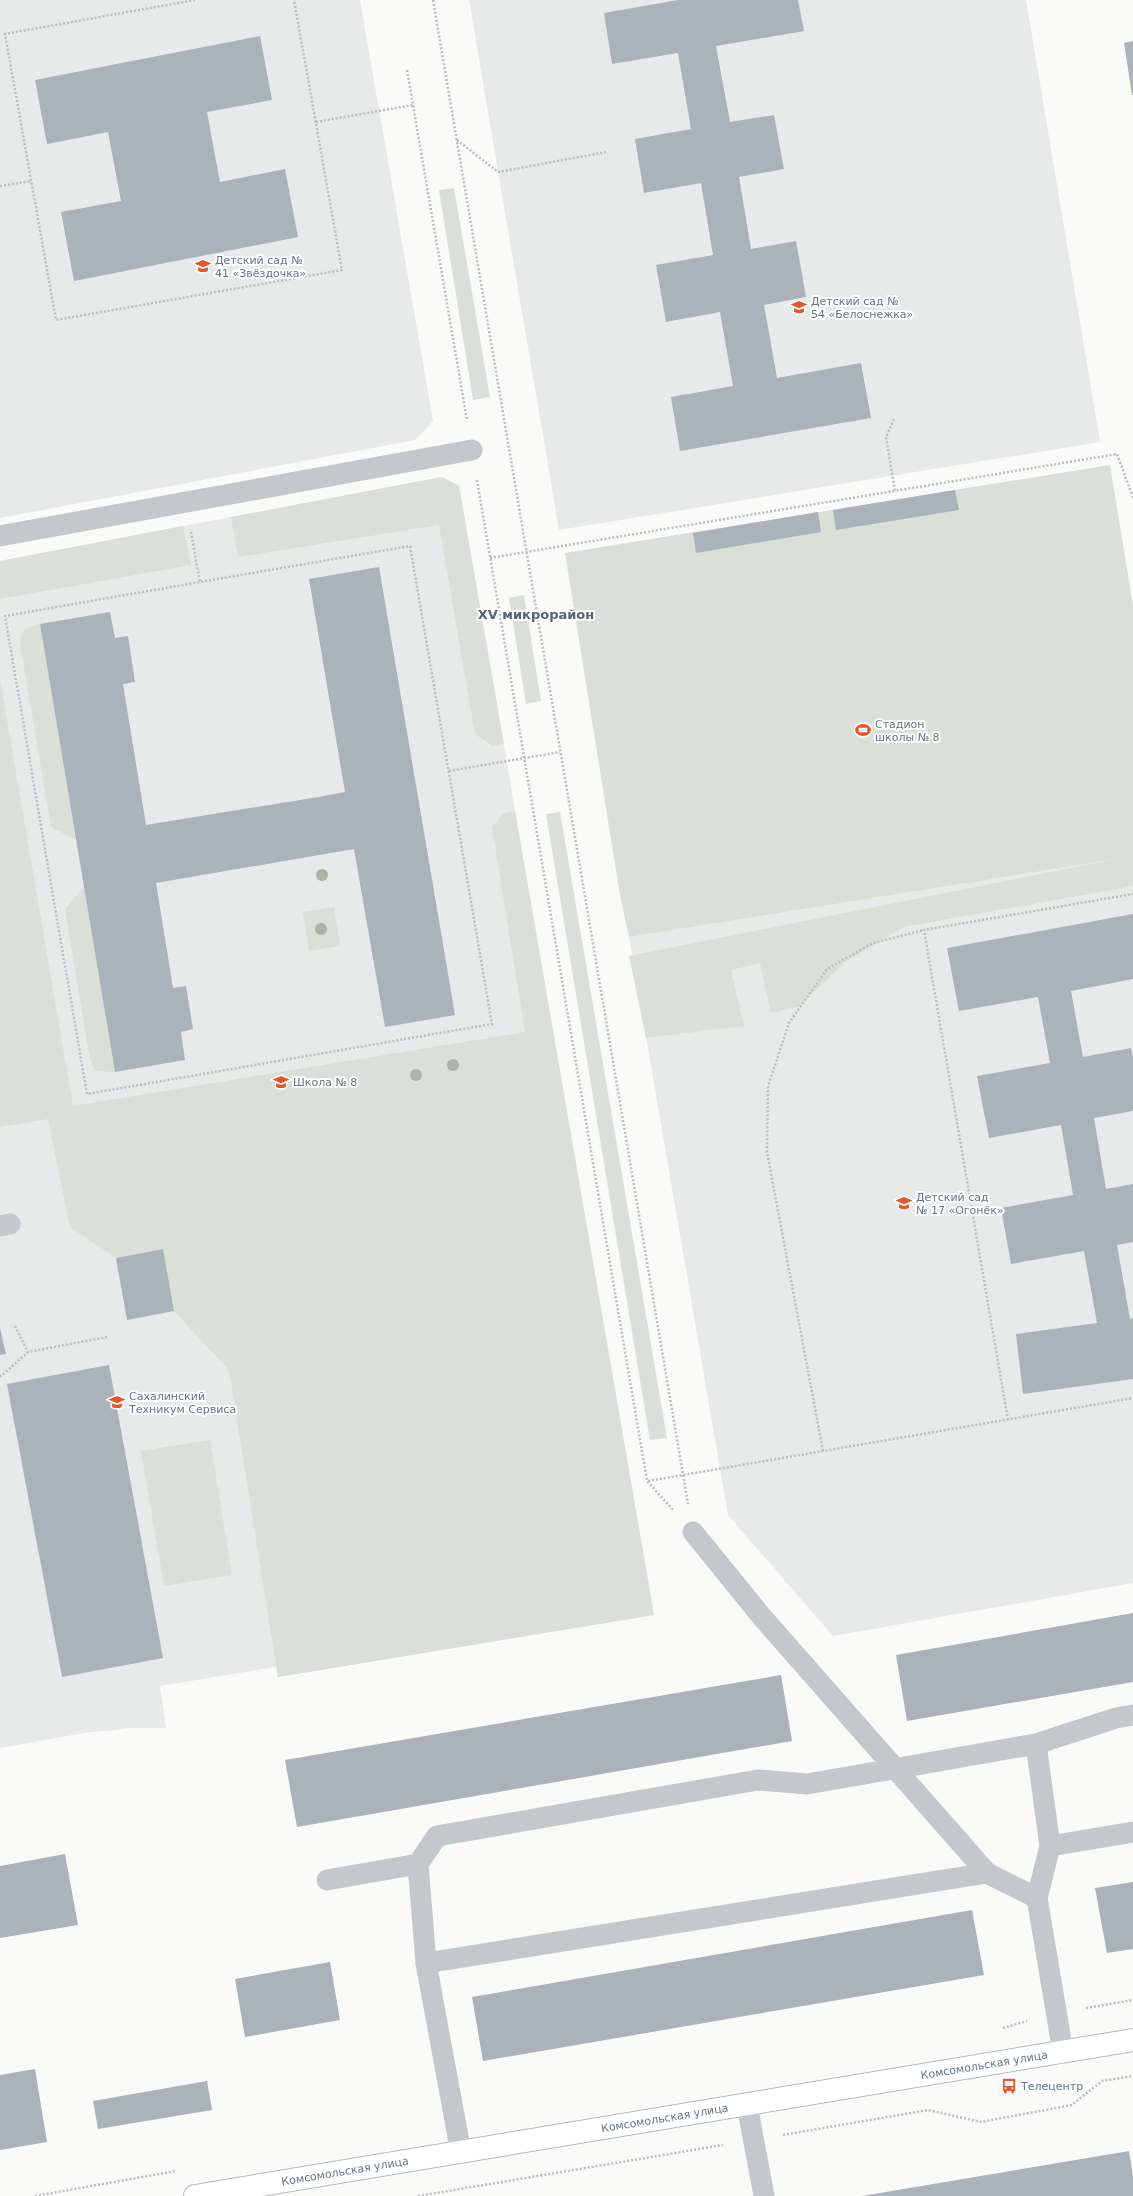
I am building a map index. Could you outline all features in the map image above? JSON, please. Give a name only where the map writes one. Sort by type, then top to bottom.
[{"type":"main road","name":"Комсомольская улица","points":[[195,2196],[276,2181],[461,2153],[1133,2040]]},
{"type":"lane","points":[[0,536],[472,450]]},
{"type":"lane","points":[[693,1532],[762,1617],[987,1873],[1037,1898]]},
{"type":"lane","points":[[461,2153],[426,1963],[418,1864],[437,1836],[758,1780],[807,1784],[896,1769],[1036,1744],[1116,1718],[1133,1715]]},
{"type":"lane","points":[[1036,1744],[1050,1846],[1037,1898],[1063,2052]]},
{"type":"lane","points":[[1050,1846],[1133,1832]]},
{"type":"lane","points":[[327,1880],[418,1864]]},
{"type":"lane","points":[[426,1963],[987,1873]]},
{"type":"lane","points":[[747,2105],[764,2196]]},
{"type":"path","points":[[195,0],[5,34],[56,320],[342,270],[294,0]]},
{"type":"path","points":[[433,0],[693,1532]]},
{"type":"path","points":[[407,70],[647,1481],[693,1532]]},
{"type":"path","points":[[316,122],[413,105]]},
{"type":"path","points":[[456,139],[498,172],[606,152]]},
{"type":"path","points":[[0,186],[31,181]]},
{"type":"path","points":[[894,419],[886,437],[895,491]]},
{"type":"path","points":[[490,558],[1117,454],[1133,498]]},
{"type":"path","points":[[186,502],[200,582]]},
{"type":"path","points":[[410,546],[492,1024],[87,1094],[5,616],[200,582],[410,546]]},
{"type":"path","points":[[448,771],[560,752]]},
{"type":"path","points":[[823,1451],[767,1152],[768,1086],[789,1023],[827,969],[873,943],[924,930],[1133,894]]},
{"type":"path","points":[[924,930],[1008,1420]]},
{"type":"path","points":[[15,1326],[28,1352]]},
{"type":"path","points":[[0,1377],[28,1352],[107,1337]]},
{"type":"path","points":[[647,1481],[1133,1398]]},
{"type":"shaded area","name":"Детский сад № 41 «Звёздочка»","points":[[0,0],[360,0],[433,421],[415,440],[0,518]]},
{"type":"shaded area","name":"Детский сад № 54 «Белоснежка»","points":[[469,0],[1026,0],[1100,442],[559,530]]},
{"type":"shaded area","points":[[454,188],[490,397],[473,400],[439,190]]},
{"type":"shaded area","name":"Стадион школы № 8","points":[[1110,465],[1133,605],[1133,886],[904,927],[845,962],[798,1007],[771,1013],[760,963],[731,970],[744,1026],[646,1038],[629,956],[1116,859],[629,937],[620,895],[565,553]]},
{"type":"shaded area","name":"Школа № 8","points":[[442,477],[459,486],[654,1615],[278,1677],[276,1667],[160,1686],[166,1728],[131,1728],[84,1733],[0,1748],[0,561]]},
{"type":"shaded area","points":[[442,477],[459,486],[504,744],[492,746],[475,734],[439,525],[238,557],[231,517]]},
{"type":"shaded area","points":[[183,526],[191,565],[0,599],[0,561]]},
{"type":"shaded area","points":[[524,595],[541,701],[526,704],[509,598]]},
{"type":"shaded area","points":[[40,624],[76,840],[51,827],[20,643],[23,631],[34,625]]},
{"type":"shaded area","points":[[0,679],[73,1106],[525,1032],[492,827],[503,814],[515,811],[654,1615],[278,1677],[229,1370],[174,1311],[163,1249],[116,1258],[70,1227],[48,1119],[0,1127]]},
{"type":"shaded area","points":[[560,812],[667,1438],[650,1440],[546,814]]},
{"type":"shaded area","name":"Детский сад № 17 «Огонёк»","points":[[1133,856],[1133,1583],[833,1636],[728,1515],[629,937]]},
{"type":"shaded area","points":[[84,887],[115,1072],[96,1071],[90,1060],[65,909]]},
{"type":"shaded area","points":[[334,907],[340,946],[309,951],[303,912]]},
{"type":"shaded area","points":[[210,1440],[232,1575],[164,1586],[141,1451]]},
{"type":"building","points":[[678,0],[798,0],[804,31],[716,46],[730,122],[774,115],[784,169],[739,177],[751,249],[796,241],[806,297],[764,305],[777,378],[861,363],[871,418],[680,451],[671,397],[733,386],[720,312],[666,322],[656,265],[713,255],[701,183],[644,193],[635,139],[691,129],[678,53],[612,64],[604,13]]},
{"type":"building","points":[[260,36],[272,100],[207,112],[220,182],[285,169],[298,237],[74,281],[61,212],[121,201],[108,132],[47,144],[35,80]]},
{"type":"building","points":[[1133,41],[1133,95],[1132,95],[1124,43]]},
{"type":"building","points":[[955,490],[959,510],[836,530],[833,510]]},
{"type":"building","points":[[818,512],[821,532],[696,553],[693,533]]},
{"type":"building","points":[[379,567],[455,1015],[385,1027],[354,849],[156,883],[173,988],[186,986],[193,1029],[181,1032],[185,1060],[115,1072],[40,624],[110,612],[115,638],[128,636],[135,682],[123,684],[146,825],[318,797],[345,792],[309,579]]},
{"type":"building","points":[[1133,914],[1133,979],[1071,991],[1083,1057],[1131,1048],[1133,1057],[1133,1111],[1094,1118],[1106,1189],[1133,1184],[1133,1242],[1117,1245],[1130,1319],[1133,1318],[1133,1379],[1023,1394],[1016,1334],[1097,1323],[1084,1251],[1011,1264],[1001,1208],[1073,1195],[1061,1125],[989,1138],[977,1076],[1050,1063],[1038,997],[959,1011],[947,948]]},
{"type":"building","points":[[163,1249],[174,1311],[127,1320],[116,1258]]},
{"type":"building","points":[[0,1328],[6,1354],[0,1355]]},
{"type":"building","points":[[109,1365],[163,1658],[62,1677],[7,1384]]},
{"type":"building","points":[[1133,1613],[1133,1682],[907,1721],[896,1655]]},
{"type":"building","points":[[781,1675],[792,1741],[297,1827],[285,1760]]},
{"type":"building","points":[[65,1854],[78,1925],[0,1938],[0,1866]]},
{"type":"building","points":[[1133,1882],[1133,1949],[1107,1953],[1095,1888]]},
{"type":"building","points":[[972,1910],[984,1975],[483,2061],[472,1997]]},
{"type":"building","points":[[330,1962],[340,2020],[245,2037],[235,1979]]},
{"type":"building","points":[[35,2069],[47,2142],[0,2150],[0,2075]]},
{"type":"building","points":[[207,2081],[212,2110],[98,2129],[93,2101]]},
{"type":"building","points":[[1129,2151],[1133,2176],[1133,2196],[862,2196]]},
{"type":"place","name":"Детский сад № 41 «Звёздочка»","points":[[203,266]]},
{"type":"place","name":"Детский сад № 54 «Белоснежка»","points":[[799,307]]},
{"type":"place","name":"Стадион школы № 8","points":[[863,730]]},
{"type":"place","name":"Школа № 8","points":[[281,1082]]},
{"type":"place","name":"Детский сад № 17 «Огонёк»","points":[[904,1203]]},
{"type":"place","name":"Сахалинский Техникум Сервиса","points":[[117,1402]]},
{"type":"place","name":"Телецентр","points":[[1009,2086]]},
{"type":"district","name":"XV микрорайон","points":[[536,614]]}]
